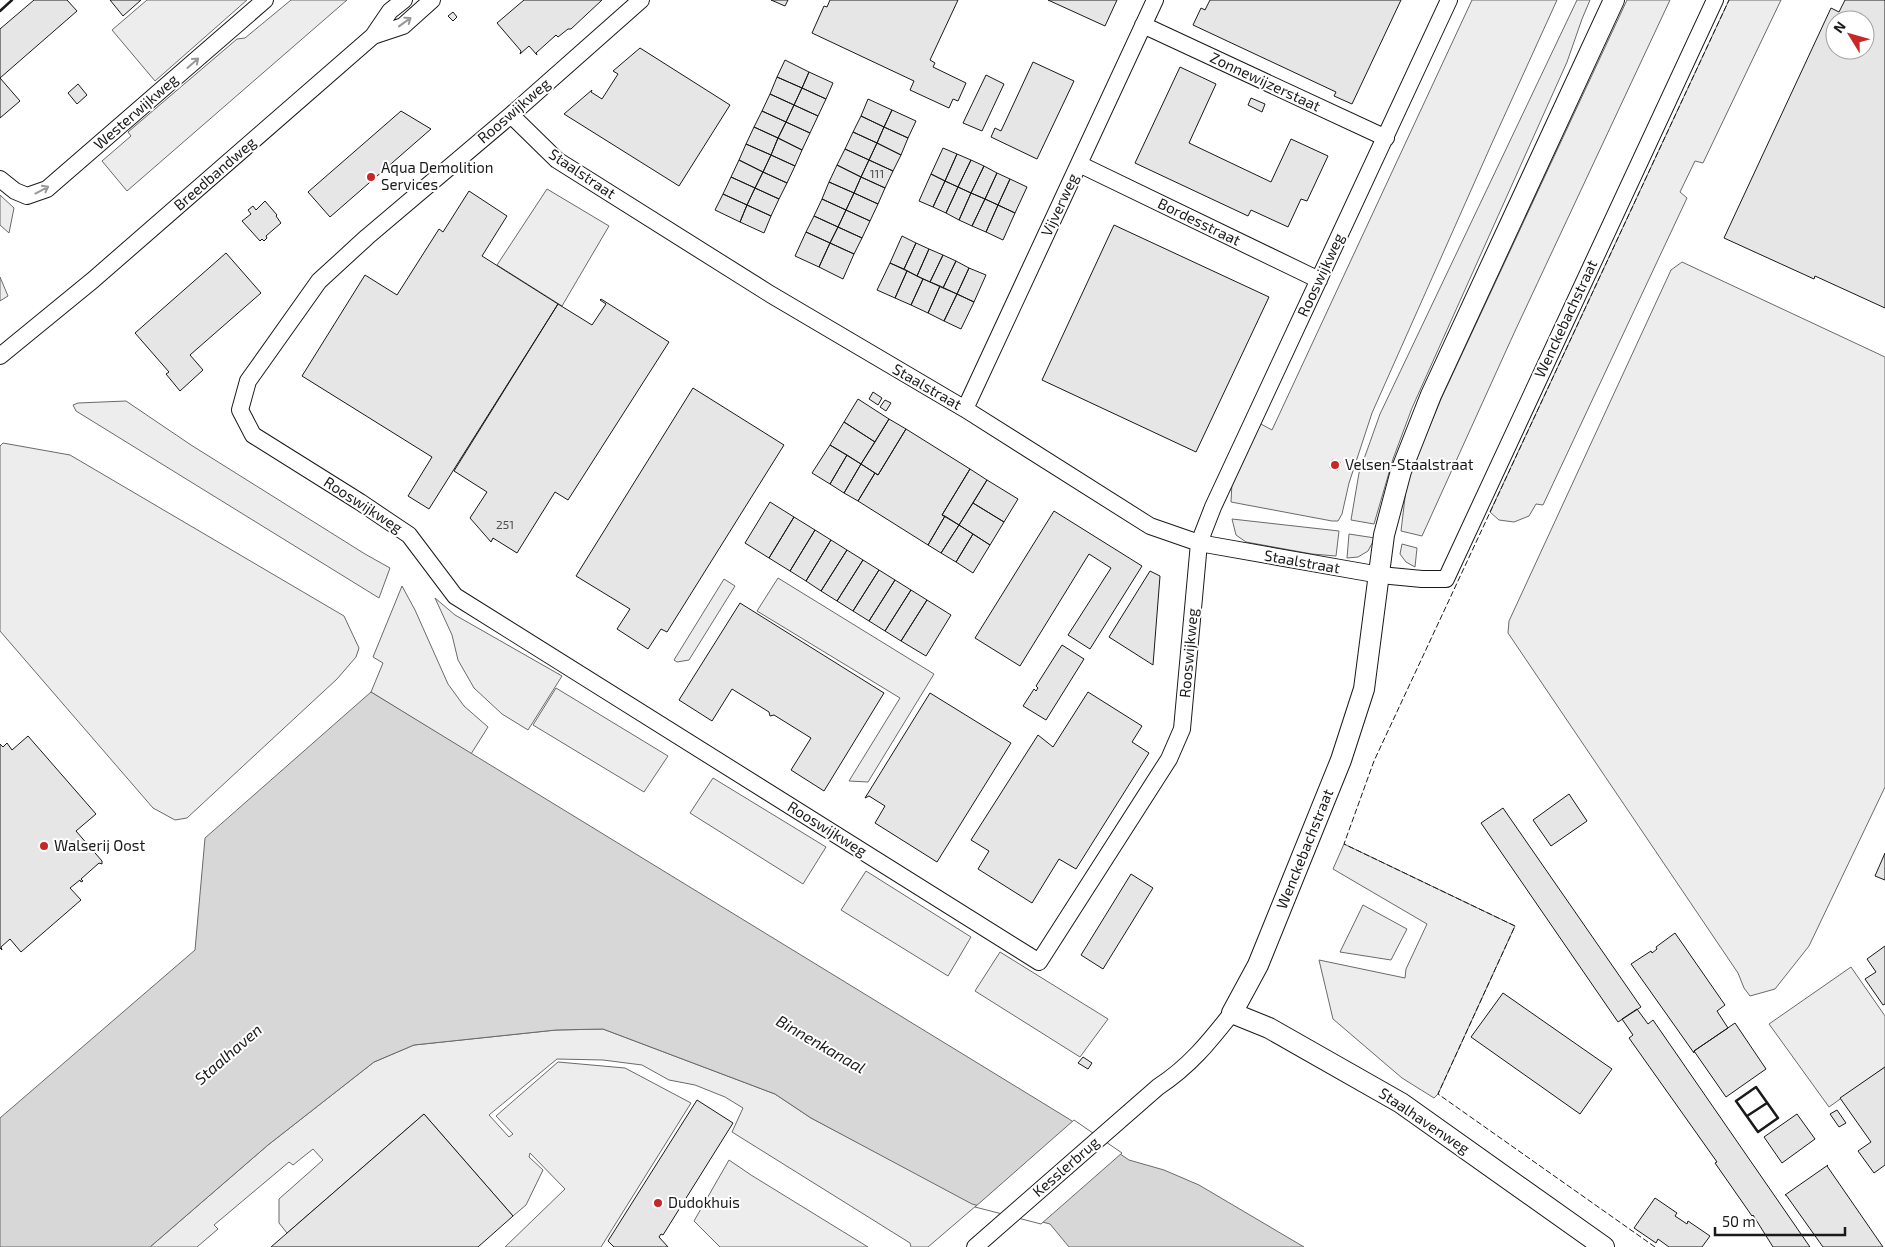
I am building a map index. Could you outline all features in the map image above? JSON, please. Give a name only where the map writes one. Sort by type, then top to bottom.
[{"type":"street","name":"Westerwijkweg","points":[[0,179],[15,191],[28,196],[47,188],[265,0]]},
{"type":"street","name":"Breedbandweg","points":[[0,356],[93,280],[373,36],[390,11],[404,0]]},
{"type":"street","name":"Breedbandweg","points":[[373,36],[402,26],[432,0]]},
{"type":"street","name":"Rooswijkweg","points":[[641,0],[511,115],[367,237],[320,281],[248,381],[240,410],[253,435],[409,535],[455,596],[1039,962],[1169,760],[1182,729],[1199,543],[1449,0]]},
{"type":"street","name":"Vijverweg","points":[[966,410],[1155,0]]},
{"type":"street","name":"Wenckebachstraat","points":[[1158,1086],[1178,1074],[1206,1045],[1232,1013],[1258,965],[1341,760],[1364,689],[1384,534],[1401,471],[1431,395],[1614,0]]},
{"type":"street","name":"Wenckebachstraat","points":[[1380,575],[1446,579],[1715,0]]},
{"type":"street","name":"Zonnewijzerstaat","points":[[1143,25],[1386,138]]},
{"type":"street","name":"Staalstraat","points":[[511,115],[557,160],[778,299],[966,410],[1150,526],[1199,543],[1380,575]]},
{"type":"street","name":"Bordesstraat","points":[[1079,164],[1319,280]]},
{"type":"street","name":"Staalhavenweg","points":[[1232,1013],[1269,1028],[1401,1102],[1604,1247]]},
{"type":"street","name":"Kesslerbrug","points":[[975,1247],[1158,1086]]},
{"type":"shaded area","points":[[147,0],[247,0],[155,81],[112,30]]},
{"type":"shaded area","points":[[291,0],[347,0],[127,191],[102,161],[131,136],[128,132],[237,39],[245,38]]},
{"type":"shaded area","points":[[1472,0],[1557,0],[1372,413],[1349,483],[1342,514],[1338,521],[1332,521],[1231,502],[1232,482],[1259,423],[1272,430]]},
{"type":"shaded area","points":[[1577,0],[1590,0],[1567,62],[1412,408],[1393,459],[1374,524],[1351,520],[1359,473],[1380,414]]},
{"type":"shaded area","points":[[1627,0],[1670,0],[1515,331],[1422,536],[1401,531],[1407,481],[1441,399]]},
{"type":"shaded area","points":[[1729,0],[1781,0],[1703,163],[1695,161],[1680,192],[1687,198],[1543,505],[1536,504],[1529,516],[1514,522],[1499,520],[1490,512]]},
{"type":"shaded area","points":[[547,189],[609,226],[562,306],[497,265]]},
{"type":"shaded area","points":[[0,195],[14,208],[9,233],[0,225]]},
{"type":"shaded area","points":[[1682,262],[1885,357],[1885,787],[1809,946],[1775,989],[1750,996],[1744,988],[1738,973],[1508,633],[1509,621],[1671,270]]},
{"type":"shaded area","points":[[0,277],[8,296],[0,301]]},
{"type":"shaded area","points":[[126,401],[191,445],[390,568],[379,598],[76,411],[73,405],[78,403]]},
{"type":"shaded area","points":[[3,443],[70,455],[344,616],[359,648],[356,657],[337,679],[187,818],[175,820],[153,808],[0,631],[0,446]]},
{"type":"shaded area","points":[[1232,519],[1339,531],[1336,556],[1312,554],[1246,542],[1236,535]]},
{"type":"shaded area","points":[[1349,534],[1375,538],[1368,551],[1358,557],[1347,558]]},
{"type":"shaded area","points":[[1402,544],[1417,548],[1415,567],[1406,562],[1400,554]]},
{"type":"shaded area","points":[[778,578],[934,674],[868,782],[849,781],[900,698],[757,611]]},
{"type":"shaded area","points":[[724,579],[735,586],[689,660],[677,662],[674,660]]},
{"type":"shaded area","points":[[402,586],[415,610],[448,684],[464,706],[488,727],[471,754],[371,692],[383,663],[373,657]]},
{"type":"shaded area","points":[[435,598],[455,615],[562,676],[528,730],[502,714],[474,688],[458,660],[452,635]]},
{"type":"shaded area","points":[[556,688],[668,756],[644,792],[533,725]]},
{"type":"shaded area","points":[[713,778],[826,847],[803,884],[690,813]]},
{"type":"shaded area","points":[[1344,844],[1515,926],[1438,1094],[1434,1098],[1402,1078],[1333,1019],[1319,960],[1405,978],[1406,969],[1427,924],[1333,869]]},
{"type":"shaded area","points":[[866,871],[971,937],[948,976],[841,910]]},
{"type":"shaded area","points":[[1363,905],[1407,929],[1391,960],[1340,952]]},
{"type":"shaded area","points":[[1000,952],[1108,1019],[1080,1057],[975,991]]},
{"type":"shaded area","points":[[1851,967],[1885,1016],[1885,1067],[1829,1107],[1769,1024]]},
{"type":"shaded area","points":[[603,1029],[775,1094],[811,1118],[977,1205],[928,1247],[911,1247],[910,1243],[732,1132],[743,1108],[725,1097],[695,1085],[669,1080],[642,1065],[603,1060],[557,1059],[489,1115],[509,1137],[513,1134],[496,1116],[558,1062],[625,1068],[691,1103],[601,1247],[505,1247],[565,1189],[530,1153],[529,1157],[543,1170],[526,1205],[513,1216],[424,1114],[287,1233],[279,1223],[279,1199],[323,1160],[313,1149],[293,1165],[289,1162],[214,1225],[218,1229],[197,1247],[150,1247],[268,1145],[374,1062],[414,1045],[556,1030]]},
{"type":"shaded area","points":[[729,1160],[868,1247],[720,1247],[694,1221]]},
{"type":"water","points":[[371,692],[1069,1119],[1129,1160],[1164,1170],[1199,1185],[1304,1247],[1069,1247],[1050,1224],[972,1204],[811,1118],[775,1094],[603,1029],[556,1030],[414,1045],[374,1062],[268,1145],[150,1247],[0,1247],[0,1118],[195,950],[205,838]]},
{"type":"pier","points":[[1074,1120],[1122,1153],[1041,1224],[975,1207]]},
{"type":"building","points":[[34,0],[67,0],[77,11],[0,78],[0,29]]},
{"type":"building","points":[[110,0],[141,0],[123,16]]},
{"type":"building","points":[[524,0],[602,0],[571,29],[568,29],[558,37],[556,35],[536,53],[537,55],[529,46],[520,54],[521,51],[497,23]]},
{"type":"building","points":[[771,0],[788,0],[785,6]]},
{"type":"building","points":[[830,0],[958,0],[930,60],[935,63],[933,67],[966,83],[958,101],[953,99],[949,108],[910,90],[914,81],[812,33],[824,6],[827,7]]},
{"type":"building","points":[[1048,0],[1117,0],[1105,26]]},
{"type":"building","points":[[1210,0],[1401,0],[1352,104],[1334,96],[1336,92],[1193,25],[1201,8],[1205,10]]},
{"type":"building","points":[[1845,0],[1885,0],[1885,308],[1815,276],[1814,279],[1724,238],[1825,21],[1825,60],[1875,60],[1875,10],[1840,10]]},
{"type":"building","points":[[453,12],[457,17],[453,21],[448,16]]},
{"type":"building","points":[[640,48],[730,105],[679,186],[564,114],[592,90],[591,92],[602,99],[618,74],[613,71]]},
{"type":"building","points":[[785,60],[809,72],[802,88],[777,77]]},
{"type":"building","points":[[1033,62],[1074,81],[1037,159],[991,137],[995,128],[1001,131]]},
{"type":"building","points":[[1180,67],[1216,84],[1189,143],[1271,182],[1291,139],[1328,156],[1307,201],[1301,199],[1288,227],[1251,210],[1248,216],[1135,163]]},
{"type":"building","points":[[809,72],[833,83],[826,99],[802,88]]},
{"type":"building","points":[[986,75],[1004,84],[982,131],[963,123]]},
{"type":"building","points":[[777,77],[802,88],[794,105],[770,94]]},
{"type":"building","points":[[0,78],[20,101],[0,118]]},
{"type":"building","points":[[78,84],[87,95],[77,104],[68,93]]},
{"type":"building","points":[[802,88],[826,99],[818,116],[794,105]]},
{"type":"building","points":[[770,94],[794,105],[786,122],[762,111]]},
{"type":"building","points":[[1251,98],[1265,104],[1262,112],[1248,105]]},
{"type":"building","points":[[868,99],[892,110],[884,127],[861,116]]},
{"type":"building","points":[[794,105],[818,116],[810,133],[786,122]]},
{"type":"building","points":[[892,110],[916,121],[908,138],[884,127]]},
{"type":"building","points":[[401,111],[431,129],[330,217],[308,192]]},
{"type":"building","points":[[762,111],[786,122],[778,138],[754,127]]},
{"type":"building","points":[[861,116],[884,127],[877,143],[853,132]]},
{"type":"building","points":[[786,122],[810,133],[802,150],[778,138]]},
{"type":"building","points":[[754,127],[778,138],[771,155],[746,144]]},
{"type":"building","points":[[884,127],[908,138],[901,155],[877,143]]},
{"type":"building","points":[[853,132],[877,143],[869,160],[845,149]]},
{"type":"building","points":[[778,138],[802,150],[795,166],[771,155]]},
{"type":"building","points":[[877,143],[901,155],[893,171],[869,160]]},
{"type":"building","points":[[746,144],[771,155],[763,172],[739,160]]},
{"type":"building","points":[[943,148],[957,154],[945,181],[931,174]]},
{"type":"building","points":[[845,149],[869,160],[861,177],[837,165]]},
{"type":"building","points":[[957,154],[971,160],[958,187],[945,181]]},
{"type":"building","points":[[771,155],[795,166],[787,183],[763,172]]},
{"type":"building","points":[[739,160],[763,172],[755,188],[731,177]]},
{"type":"building","points":[[869,160],[893,171],[885,188],[861,177]]},
{"type":"building","points":[[971,160],[984,166],[971,193],[958,187]]},
{"type":"building","points":[[837,165],[861,177],[854,193],[829,182]]},
{"type":"building","points":[[984,166],[997,173],[985,199],[971,193]]},
{"type":"building","points":[[763,172],[787,183],[779,199],[755,188]]},
{"type":"building","points":[[997,173],[1010,179],[998,205],[985,199]]},
{"type":"building","points":[[931,174],[945,181],[933,207],[919,201]]},
{"type":"building","points":[[731,177],[755,188],[747,205],[723,194]]},
{"type":"building","points":[[861,177],[885,188],[878,204],[854,193]]},
{"type":"building","points":[[1010,179],[1027,187],[1015,213],[998,205]]},
{"type":"building","points":[[945,181],[958,187],[946,213],[933,207]]},
{"type":"building","points":[[829,182],[854,193],[846,210],[822,199]]},
{"type":"building","points":[[958,187],[971,193],[959,220],[946,213]]},
{"type":"building","points":[[755,188],[779,199],[771,216],[747,205]]},
{"type":"building","points":[[469,191],[507,216],[482,256],[558,304],[429,509],[408,496],[432,457],[302,376],[365,275],[397,295],[439,229],[443,232]]},
{"type":"building","points":[[854,193],[878,204],[870,221],[846,210]]},
{"type":"building","points":[[971,193],[985,199],[972,226],[959,220]]},
{"type":"building","points":[[723,194],[747,205],[740,222],[715,210]]},
{"type":"building","points":[[822,199],[846,210],[838,227],[814,216]]},
{"type":"building","points":[[985,199],[998,205],[986,232],[972,226]]},
{"type":"building","points":[[265,201],[281,223],[266,236],[267,238],[264,241],[262,239],[260,241],[242,221],[251,214],[248,210],[253,206],[256,210]]},
{"type":"building","points":[[747,205],[771,216],[764,233],[740,222]]},
{"type":"building","points":[[998,205],[1015,213],[1003,240],[986,232]]},
{"type":"building","points":[[846,210],[870,221],[862,238],[838,227]]},
{"type":"building","points":[[814,216],[838,227],[830,243],[806,232]]},
{"type":"building","points":[[1114,225],[1269,297],[1196,452],[1042,380]]},
{"type":"building","points":[[838,227],[862,238],[854,254],[830,243]]},
{"type":"building","points":[[806,232],[830,243],[819,267],[795,256]]},
{"type":"building","points":[[902,236],[916,243],[904,269],[890,263]]},
{"type":"building","points":[[830,243],[854,254],[843,279],[819,267]]},
{"type":"building","points":[[916,243],[929,249],[917,276],[904,269]]},
{"type":"building","points":[[929,249],[943,255],[930,282],[917,276]]},
{"type":"building","points":[[226,253],[261,293],[190,355],[203,370],[180,391],[166,374],[169,372],[135,333]]},
{"type":"building","points":[[943,255],[956,261],[943,288],[930,282]]},
{"type":"building","points":[[956,261],[969,268],[957,294],[943,288]]},
{"type":"building","points":[[890,263],[907,271],[895,298],[877,290]]},
{"type":"building","points":[[969,268],[986,275],[974,302],[957,294]]},
{"type":"building","points":[[907,271],[923,279],[911,305],[895,298]]},
{"type":"building","points":[[923,279],[940,286],[928,313],[911,305]]},
{"type":"building","points":[[940,286],[957,294],[944,321],[928,313]]},
{"type":"building","points":[[957,294],[974,302],[961,329],[944,321]]},
{"type":"building","points":[[601,299],[669,342],[568,500],[555,492],[517,553],[493,538],[491,542],[470,518],[487,492],[454,471],[558,304],[592,325],[606,304]]},
{"type":"building","points":[[693,388],[784,445],[667,632],[661,629],[648,649],[617,629],[630,609],[576,576]]},
{"type":"building","points":[[873,392],[882,398],[878,405],[869,399]]},
{"type":"building","points":[[858,399],[889,419],[875,442],[844,422]]},
{"type":"building","points":[[885,400],[891,403],[886,411],[880,407]]},
{"type":"building","points":[[889,419],[906,429],[878,475],[861,464]]},
{"type":"building","points":[[844,422],[875,442],[861,464],[830,445]]},
{"type":"building","points":[[906,429],[970,469],[942,515],[945,516],[928,545],[858,501],[875,473],[878,475]]},
{"type":"building","points":[[830,445],[847,455],[830,484],[812,473]]},
{"type":"building","points":[[847,455],[861,464],[844,493],[830,484]]},
{"type":"building","name":"Velsen-Staalstraat","points":[[1332,460],[1340,462],[1338,470],[1330,468]]},
{"type":"building","points":[[861,464],[875,473],[858,501],[844,493]]},
{"type":"building","points":[[970,469],[987,480],[959,525],[942,515]]},
{"type":"building","points":[[987,480],[1018,499],[1004,522],[973,503]]},
{"type":"building","points":[[770,502],[794,517],[769,558],[745,543]]},
{"type":"building","points":[[973,503],[1004,522],[990,545],[959,525]]},
{"type":"building","points":[[1054,511],[1142,566],[1090,649],[1068,635],[1111,568],[1089,554],[1020,666],[975,638]]},
{"type":"building","points":[[945,516],[959,525],[941,553],[928,545]]},
{"type":"building","points":[[794,517],[815,530],[790,571],[769,558]]},
{"type":"building","points":[[959,525],[973,534],[956,562],[941,553]]},
{"type":"building","points":[[815,530],[831,540],[806,581],[790,571]]},
{"type":"building","points":[[973,534],[990,545],[973,573],[956,562]]},
{"type":"building","points":[[831,540],[847,550],[821,591],[806,581]]},
{"type":"building","points":[[847,550],[863,560],[837,601],[821,591]]},
{"type":"building","points":[[863,560],[879,570],[853,611],[837,601]]},
{"type":"building","points":[[879,570],[895,580],[869,621],[853,611]]},
{"type":"building","points":[[1150,571],[1160,576],[1153,665],[1109,637]]},
{"type":"building","points":[[895,580],[911,590],[885,631],[869,621]]},
{"type":"building","points":[[911,590],[927,600],[901,641],[885,631]]},
{"type":"building","points":[[927,600],[951,615],[926,656],[901,641]]},
{"type":"building","points":[[740,603],[884,693],[824,791],[791,770],[811,738],[774,715],[770,716],[769,712],[732,689],[712,721],[679,700]]},
{"type":"building","points":[[1062,645],[1084,659],[1046,720],[1023,706],[1034,689],[1036,691],[1038,688],[1036,686]]},
{"type":"building","points":[[1088,692],[1142,726],[1132,742],[1149,753],[1076,869],[1059,859],[1032,903],[978,869],[989,851],[971,840],[1038,735],[1053,747]]},
{"type":"building","points":[[930,693],[1011,743],[937,862],[875,823],[885,806],[869,796],[865,798]]},
{"type":"building","name":"Walserij Oost","points":[[28,736],[96,814],[76,831],[102,861],[102,864],[99,863],[81,879],[83,881],[81,882],[80,880],[70,888],[81,900],[21,952],[10,939],[1,947],[2,950],[0,948],[0,744],[3,747],[7,743],[12,750]]},
{"type":"building","points":[[1569,794],[1587,821],[1551,846],[1533,820]]},
{"type":"building","points":[[1503,808],[1641,1007],[1618,1022],[1481,823]]},
{"type":"building","points":[[1885,853],[1885,880],[1875,876]]},
{"type":"building","points":[[1131,874],[1153,888],[1103,969],[1081,955]]},
{"type":"building","points":[[1675,933],[1725,1005],[1717,1011],[1728,1028],[1694,1051],[1694,1053],[1631,964],[1651,951],[1652,953],[1657,949],[1656,947]]},
{"type":"building","points":[[1885,946],[1885,1004],[1883,1005],[1865,979],[1876,972],[1867,959]]},
{"type":"building","points":[[1503,993],[1612,1069],[1580,1114],[1471,1037]]},
{"type":"building","points":[[1637,1009],[1648,1024],[1653,1020],[1810,1247],[1773,1247],[1753,1215],[1715,1163],[1717,1162],[1629,1038],[1633,1035],[1622,1019]]},
{"type":"building","points":[[1735,1023],[1766,1069],[1726,1097],[1694,1051]]},
{"type":"building","points":[[1083,1057],[1092,1063],[1088,1069],[1078,1063]]},
{"type":"building","points":[[1885,1067],[1885,1165],[1874,1173],[1858,1151],[1871,1142],[1840,1098]]},
{"type":"building","name":"Dudokhuis","points":[[697,1100],[733,1123],[663,1235],[661,1234],[659,1237],[668,1247],[614,1247],[608,1241]]},
{"type":"building","points":[[1837,1110],[1846,1123],[1839,1127],[1830,1114]]},
{"type":"building","points":[[424,1114],[513,1216],[478,1247],[271,1247]]},
{"type":"building","points":[[1797,1114],[1815,1139],[1782,1163],[1764,1137]]},
{"type":"building","points":[[1828,1165],[1883,1247],[1823,1247],[1785,1195]]},
{"type":"building","points":[[1655,1198],[1677,1213],[1675,1216],[1687,1224],[1688,1221],[1710,1236],[1702,1247],[1669,1247],[1658,1239],[1656,1243],[1634,1228]]},
{"type":"fence","points":[[1655,1247],[1438,1094],[1515,926],[1344,844],[1374,761],[1729,0]]},
{"type":"wall","points":[[0,11],[12,0]]},
{"type":"wall","points":[[1756,1087],[1778,1118],[1758,1132],[1736,1101],[1756,1087]]},
{"type":"wall","points":[[1747,1116],[1767,1103]]},
{"type":"place","name":"Aqua Demolition Services","points":[[371,177]]},
{"type":"place","name":"Velsen-Staalstraat","points":[[1335,465]]},
{"type":"place","name":"Walserij Oost","points":[[44,846]]},
{"type":"place","name":"Dudokhuis","points":[[658,1203]]},
{"type":"water label","name":"Binnenkanaal","points":[[821,1044]]},
{"type":"water label","name":"Staalhaven","points":[[228,1054]]}]
